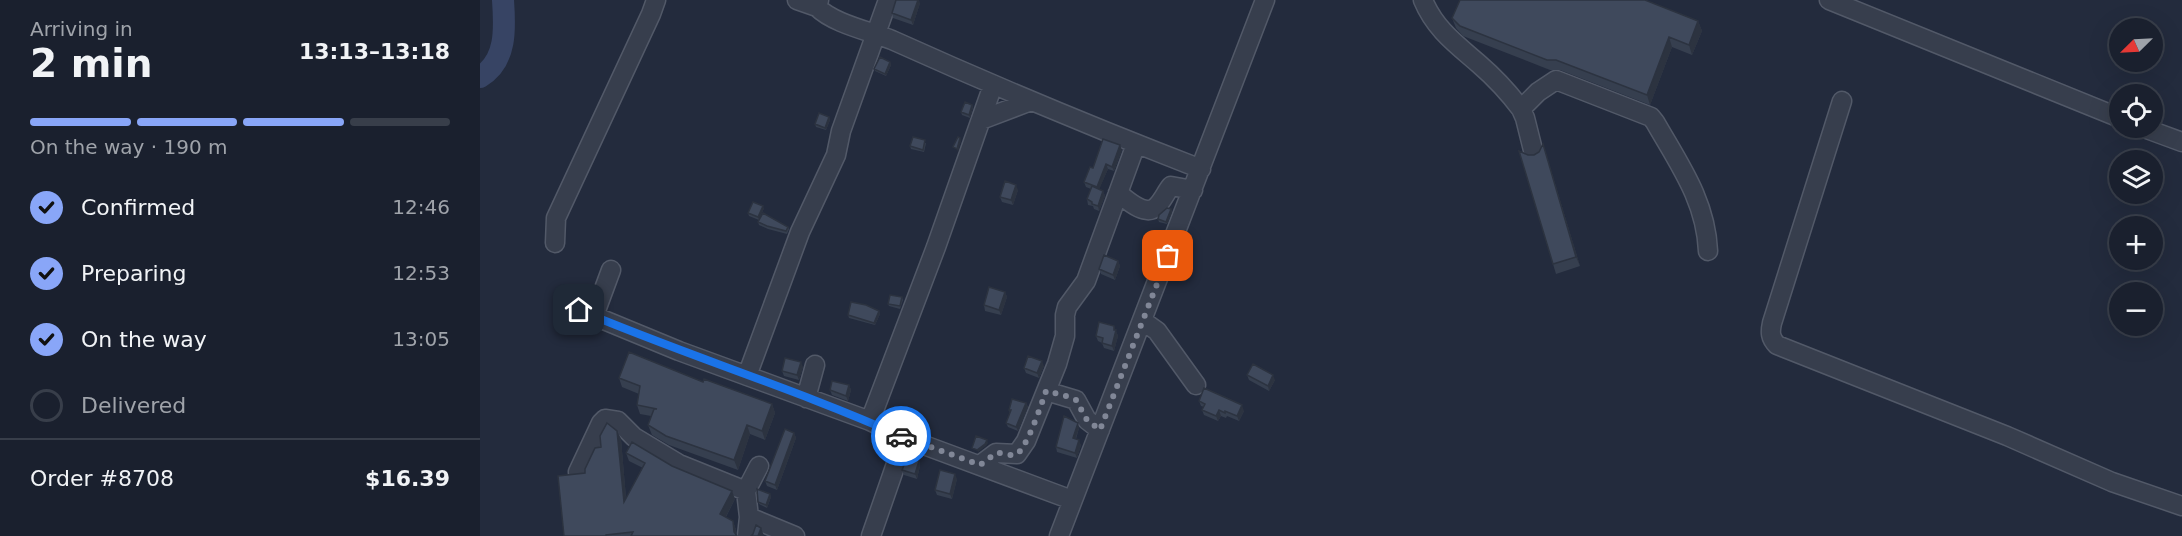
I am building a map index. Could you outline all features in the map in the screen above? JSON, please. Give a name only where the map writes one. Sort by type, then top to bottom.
[{"type":"street","points":[[555,243],[556,218],[656,0]]},
{"type":"street","points":[[797,0],[818,4],[836,19],[876,33],[1031,101],[1201,169]]},
{"type":"street","points":[[747,376],[800,232],[836,155],[841,131],[888,0]]},
{"type":"street","points":[[1059,536],[1265,0]]},
{"type":"street","points":[[1424,0],[1429,14],[1439,28],[1481,66],[1521,109],[1534,154]]},
{"type":"street","points":[[1829,0],[2109,114]]},
{"type":"street","points":[[1521,109],[1538,92],[1556,80],[1651,117],[1700,205],[1708,251]]},
{"type":"street","points":[[870,421],[936,247],[993,85]]},
{"type":"street","points":[[981,120],[1031,101]]},
{"type":"street","points":[[1842,101],[1772,323],[1770,335],[1772,340],[1777,345],[2007,436],[2054,459],[2182,507]]},
{"type":"street","points":[[2163,135],[2182,142]]},
{"type":"street","points":[[980,465],[996,453],[1014,455],[1021,451],[1057,364],[1065,336],[1067,307],[1086,281],[1136,144]]},
{"type":"street","points":[[1118,194],[1145,210],[1157,207],[1171,186],[1193,190]]},
{"type":"street","points":[[594,316],[611,270]]},
{"type":"street","points":[[565,304],[747,376],[870,421],[905,438],[1072,500]]},
{"type":"street","points":[[1143,321],[1157,331],[1196,385]]},
{"type":"street","points":[[806,398],[815,365]]},
{"type":"street","points":[[1046,391],[1076,400],[1087,420],[1100,430]]},
{"type":"street","points":[[578,472],[601,423],[608,418],[618,421],[634,437],[679,464],[746,491]]},
{"type":"street","points":[[871,536],[905,438]]},
{"type":"street","points":[[747,536],[749,518],[746,491],[759,466]]},
{"type":"street","points":[[749,518],[795,536]]},
{"type":"building","points":[[896,0],[918,0],[911,20],[892,13]]},
{"type":"building","points":[[1460,0],[1645,0],[1698,21],[1689,45],[1669,37],[1647,95],[1460,26],[1452,18]]},
{"type":"building","points":[[880,57],[890,62],[885,74],[874,69]]},
{"type":"building","points":[[965,102],[972,105],[969,115],[961,112]]},
{"type":"building","points":[[819,113],[829,117],[825,128],[815,124]]},
{"type":"building","points":[[913,137],[925,140],[923,150],[910,146]]},
{"type":"building","points":[[958,137],[960,138],[957,149],[953,147]]},
{"type":"building","points":[[1103,139],[1120,145],[1112,167],[1106,164],[1097,187],[1084,182],[1090,167],[1093,168]]},
{"type":"building","points":[[1543,144],[1576,257],[1553,264],[1519,151],[1534,155],[1539,152]]},
{"type":"building","points":[[1005,181],[1016,185],[1011,200],[1000,197]]},
{"type":"building","points":[[1092,186],[1103,191],[1098,206],[1087,199]]},
{"type":"building","points":[[753,202],[763,206],[758,217],[748,213]]},
{"type":"building","points":[[1167,208],[1171,209],[1166,222],[1158,219],[1159,215]]},
{"type":"building","points":[[763,213],[788,227],[786,231],[758,222]]},
{"type":"building","points":[[1104,255],[1118,261],[1113,275],[1099,269]]},
{"type":"building","points":[[989,287],[1005,292],[999,310],[984,305]]},
{"type":"building","points":[[890,295],[902,297],[900,306],[888,304]]},
{"type":"building","points":[[851,302],[879,311],[874,323],[848,315]]},
{"type":"building","points":[[1099,322],[1114,326],[1116,330],[1112,346],[1102,343],[1103,338],[1096,336]]},
{"type":"building","points":[[629,352],[703,382],[704,379],[772,404],[762,431],[747,425],[734,460],[666,436],[648,425],[654,409],[657,409],[637,405],[640,386],[619,378]]},
{"type":"building","points":[[1028,356],[1042,361],[1037,373],[1024,368]]},
{"type":"building","points":[[785,358],[801,362],[797,375],[782,371]]},
{"type":"building","points":[[1253,364],[1273,375],[1268,386],[1247,375]]},
{"type":"building","points":[[832,381],[849,385],[846,396],[830,390]]},
{"type":"building","points":[[1204,388],[1242,405],[1237,416],[1219,410],[1216,416],[1202,410],[1205,404],[1199,401]]},
{"type":"building","points":[[1012,399],[1026,403],[1016,427],[1006,423]]},
{"type":"building","points":[[1064,416],[1078,423],[1073,438],[1079,440],[1075,453],[1056,447]]},
{"type":"building","points":[[607,423],[617,431],[624,502],[645,463],[626,453],[632,442],[672,466],[732,491],[720,514],[733,521],[734,532],[737,536],[631,536],[633,532],[606,536],[564,536],[558,476],[585,473],[595,448],[601,447],[600,436]]},
{"type":"building","points":[[785,429],[794,433],[775,485],[765,481]]},
{"type":"building","points":[[976,436],[987,440],[977,450],[972,448]]},
{"type":"building","points":[[907,458],[919,461],[915,474],[902,470]]},
{"type":"building","points":[[940,470],[955,474],[950,494],[935,490]]},
{"type":"building","points":[[757,489],[770,494],[766,505],[758,502]]},
{"type":"building","points":[[756,525],[761,528],[758,536],[751,536],[753,534]]},
{"type":"waterway","points":[[480,77],[489,70],[500,53],[504,32],[503,0]]},
{"type":"way so far","points":[[901,436],[980,465],[996,453],[1014,455],[1021,451],[1026,441],[1046,391],[1076,400],[1087,420],[1100,430],[1168,256]]},
{"type":"route","points":[[579,310],[679,351],[870,421],[901,436]]}]
